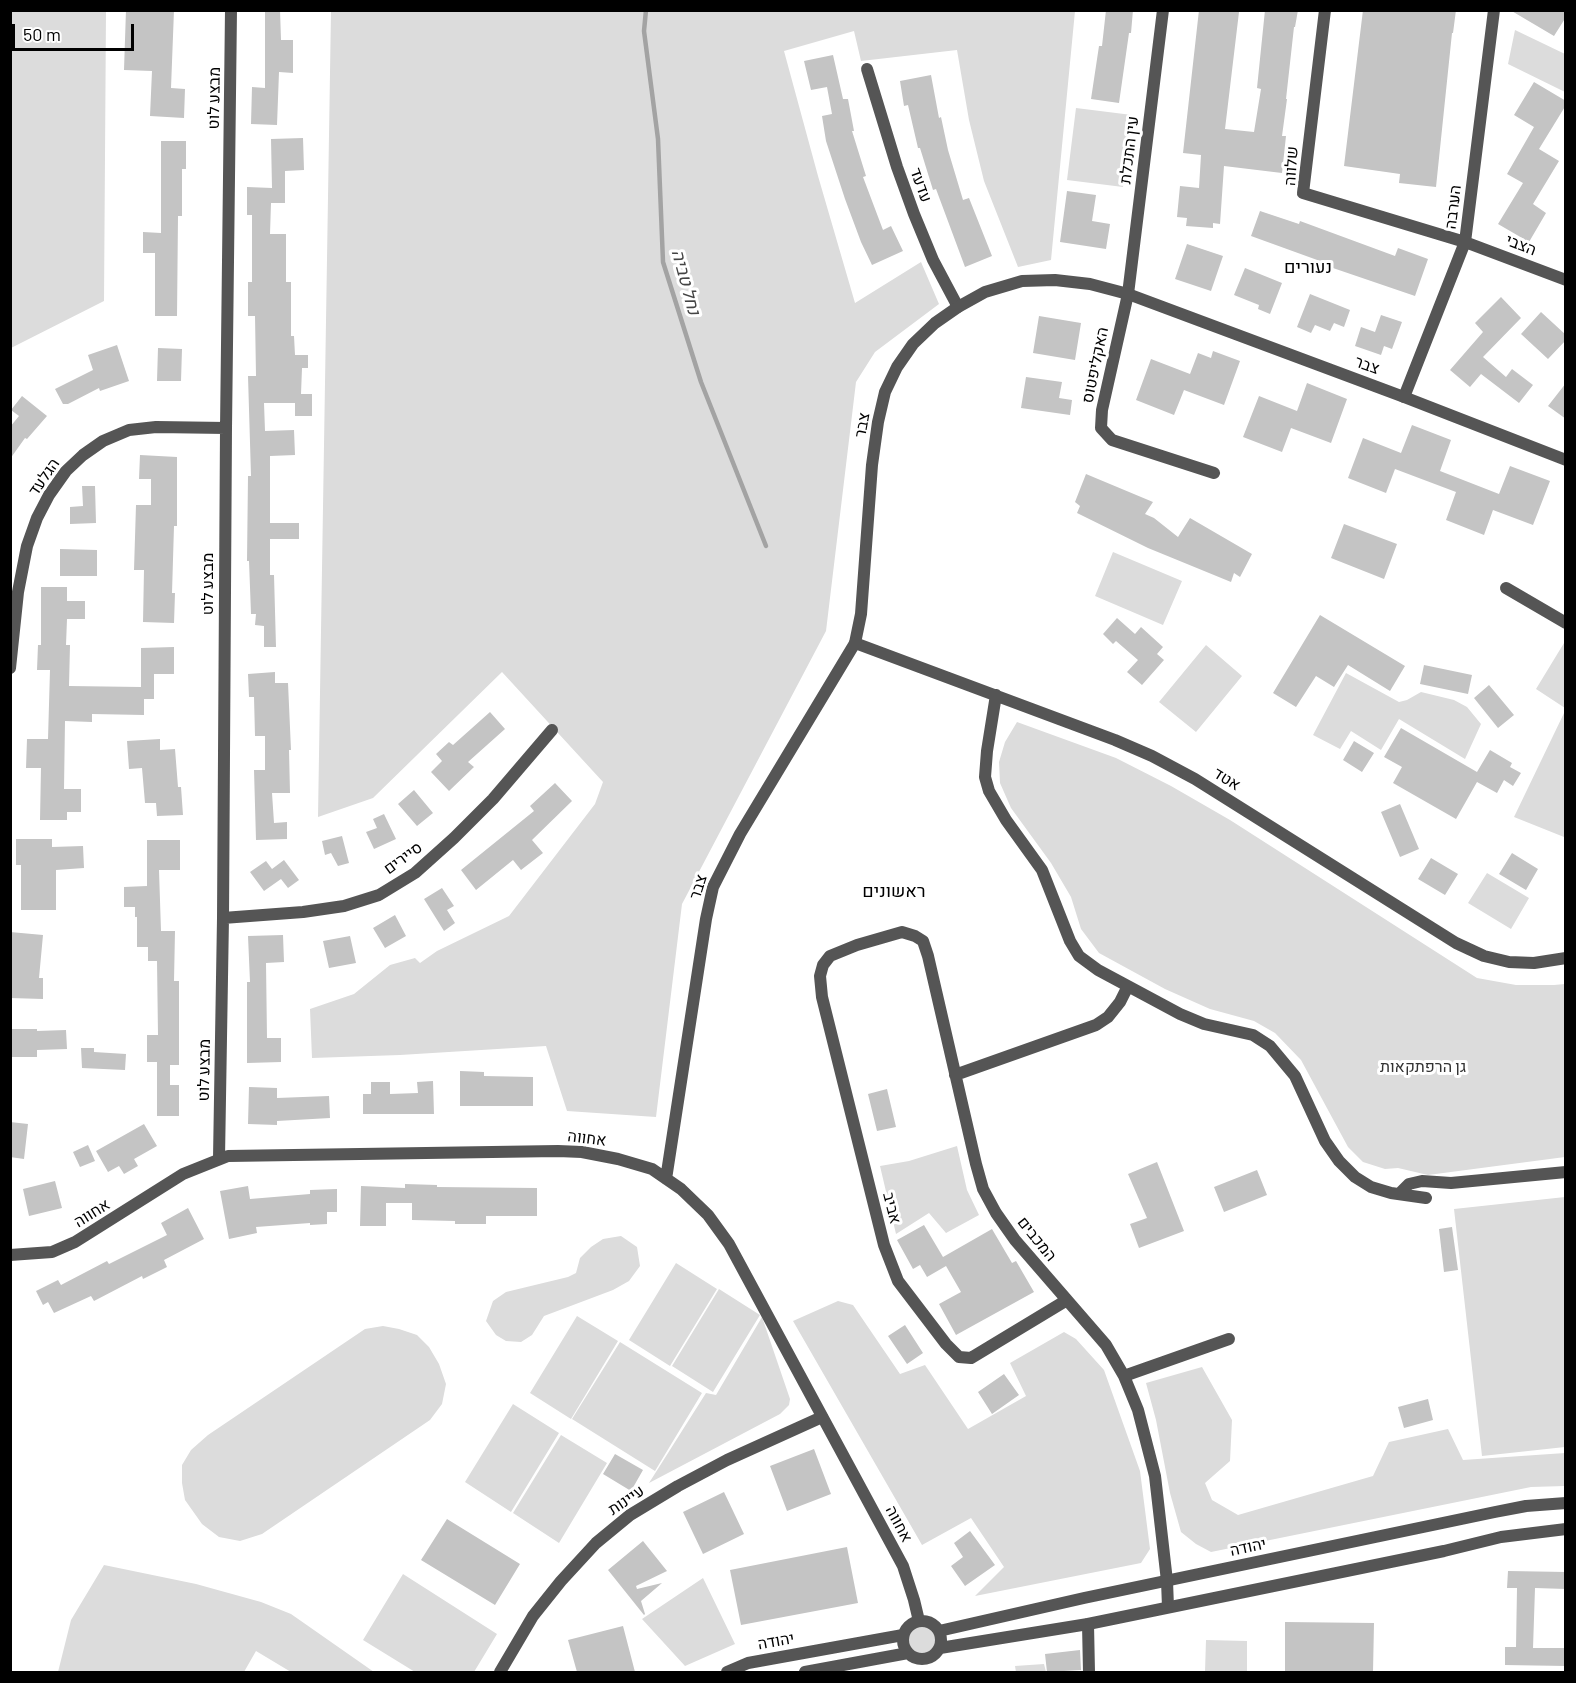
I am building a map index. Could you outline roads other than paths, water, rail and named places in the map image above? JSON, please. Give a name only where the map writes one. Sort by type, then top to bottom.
[{"type":"street","name":"מבצע לוט","points":[[219,1158],[231,10]]},
{"type":"street","name":"עין התכלת","points":[[1128,294],[1163,10]]},
{"type":"street","name":"שלווה","points":[[1325,10],[1303,193],[1465,242]]},
{"type":"street","name":"הערבה","points":[[1404,396],[1465,242],[1494,10]]},
{"type":"street","name":"עדעד","points":[[867,69],[897,168],[914,214],[933,260],[958,307]]},
{"type":"street","name":"הצבי","points":[[1465,242],[1566,280]]},
{"type":"street","name":"צבר","points":[[666,1179],[706,919],[713,887],[740,834],[855,643],[861,614],[872,465],[885,392],[897,367],[913,344],[935,323],[985,292],[1022,281],[1055,280],[1089,284],[1128,294],[1404,396],[1566,460]]},
{"type":"street","name":"האקליפטוס","points":[[1128,294],[1102,410],[1101,428],[1112,440],[1214,473]]},
{"type":"street","name":"הגלעד","points":[[10,668],[18,592],[27,546],[37,518],[49,495],[66,471],[83,455],[104,441],[129,430],[226,428]]},
{"type":"street","points":[[1506,588],[1566,623]]},
{"type":"street","name":"אטד","points":[[855,643],[1152,756],[1195,779],[1456,943],[1484,956],[1509,962],[1534,963],[1566,958]]},
{"type":"street","points":[[996,695],[985,777],[989,791],[1006,820],[1042,870],[1078,956],[1098,970],[1180,1014],[1204,1024],[1253,1035],[1270,1046],[1295,1076],[1325,1141],[1354,1177],[1371,1187],[1426,1198]]},
{"type":"street","name":"סיירים","points":[[223,918],[303,912],[344,906],[379,895],[415,873],[454,838],[493,799],[552,730]]},
{"type":"street","name":"המכבים","points":[[857,945],[902,932],[923,941],[983,1189],[1015,1240],[1106,1345],[1124,1376],[1138,1410],[1155,1476],[1168,1607]]},
{"type":"street","name":"אביב","points":[[857,945],[830,956],[823,964],[820,976],[822,997],[884,1245],[898,1281],[946,1344],[959,1357],[970,1358],[1066,1300]]},
{"type":"street","points":[[956,1075],[1096,1024],[1108,1017],[1120,1002],[1128,986]]},
{"type":"street","name":"אחווה","points":[[10,1255],[52,1252],[75,1242],[183,1174],[228,1156],[544,1150],[574,1151],[618,1159],[652,1169],[681,1189],[708,1215],[729,1244],[903,1566],[919,1621]]},
{"type":"street","points":[[1399,1194],[1409,1184],[1422,1182],[1451,1183],[1565,1171]]},
{"type":"street","points":[[1124,1376],[1229,1339]]},
{"type":"street","name":"עיינות","points":[[500,1672],[533,1616],[561,1581],[596,1543],[630,1515],[727,1460],[822,1417]]},
{"type":"street","name":"יהודה","points":[[939,1631],[1084,1598],[1495,1512],[1526,1506],[1566,1503]]},
{"type":"street","points":[[940,1648],[1088,1624],[1434,1553],[1501,1537],[1566,1529]]},
{"type":"street","points":[[919,1621],[929,1622],[939,1631],[940,1648],[937,1653],[926,1659],[919,1659],[908,1653],[903,1642],[903,1635],[909,1626],[919,1621]]},
{"type":"street","points":[[1088,1624],[1089,1672]]},
{"type":"street","name":"יהודה","points":[[728,1672],[748,1663],[903,1635]]},
{"type":"street","points":[[806,1672],[908,1653]]},
{"type":"waterway","name":"נחל טביה","points":[[646,10],[644,31],[658,139],[663,262],[701,382],[766,546]]},
{"type":"district","name":"נעורים","points":[[1308,267]]},
{"type":"district","name":"ראשונים","points":[[894,891]]},
{"type":"park label","name":"גן הרפתקאות","points":[[1423,1067]]}]
